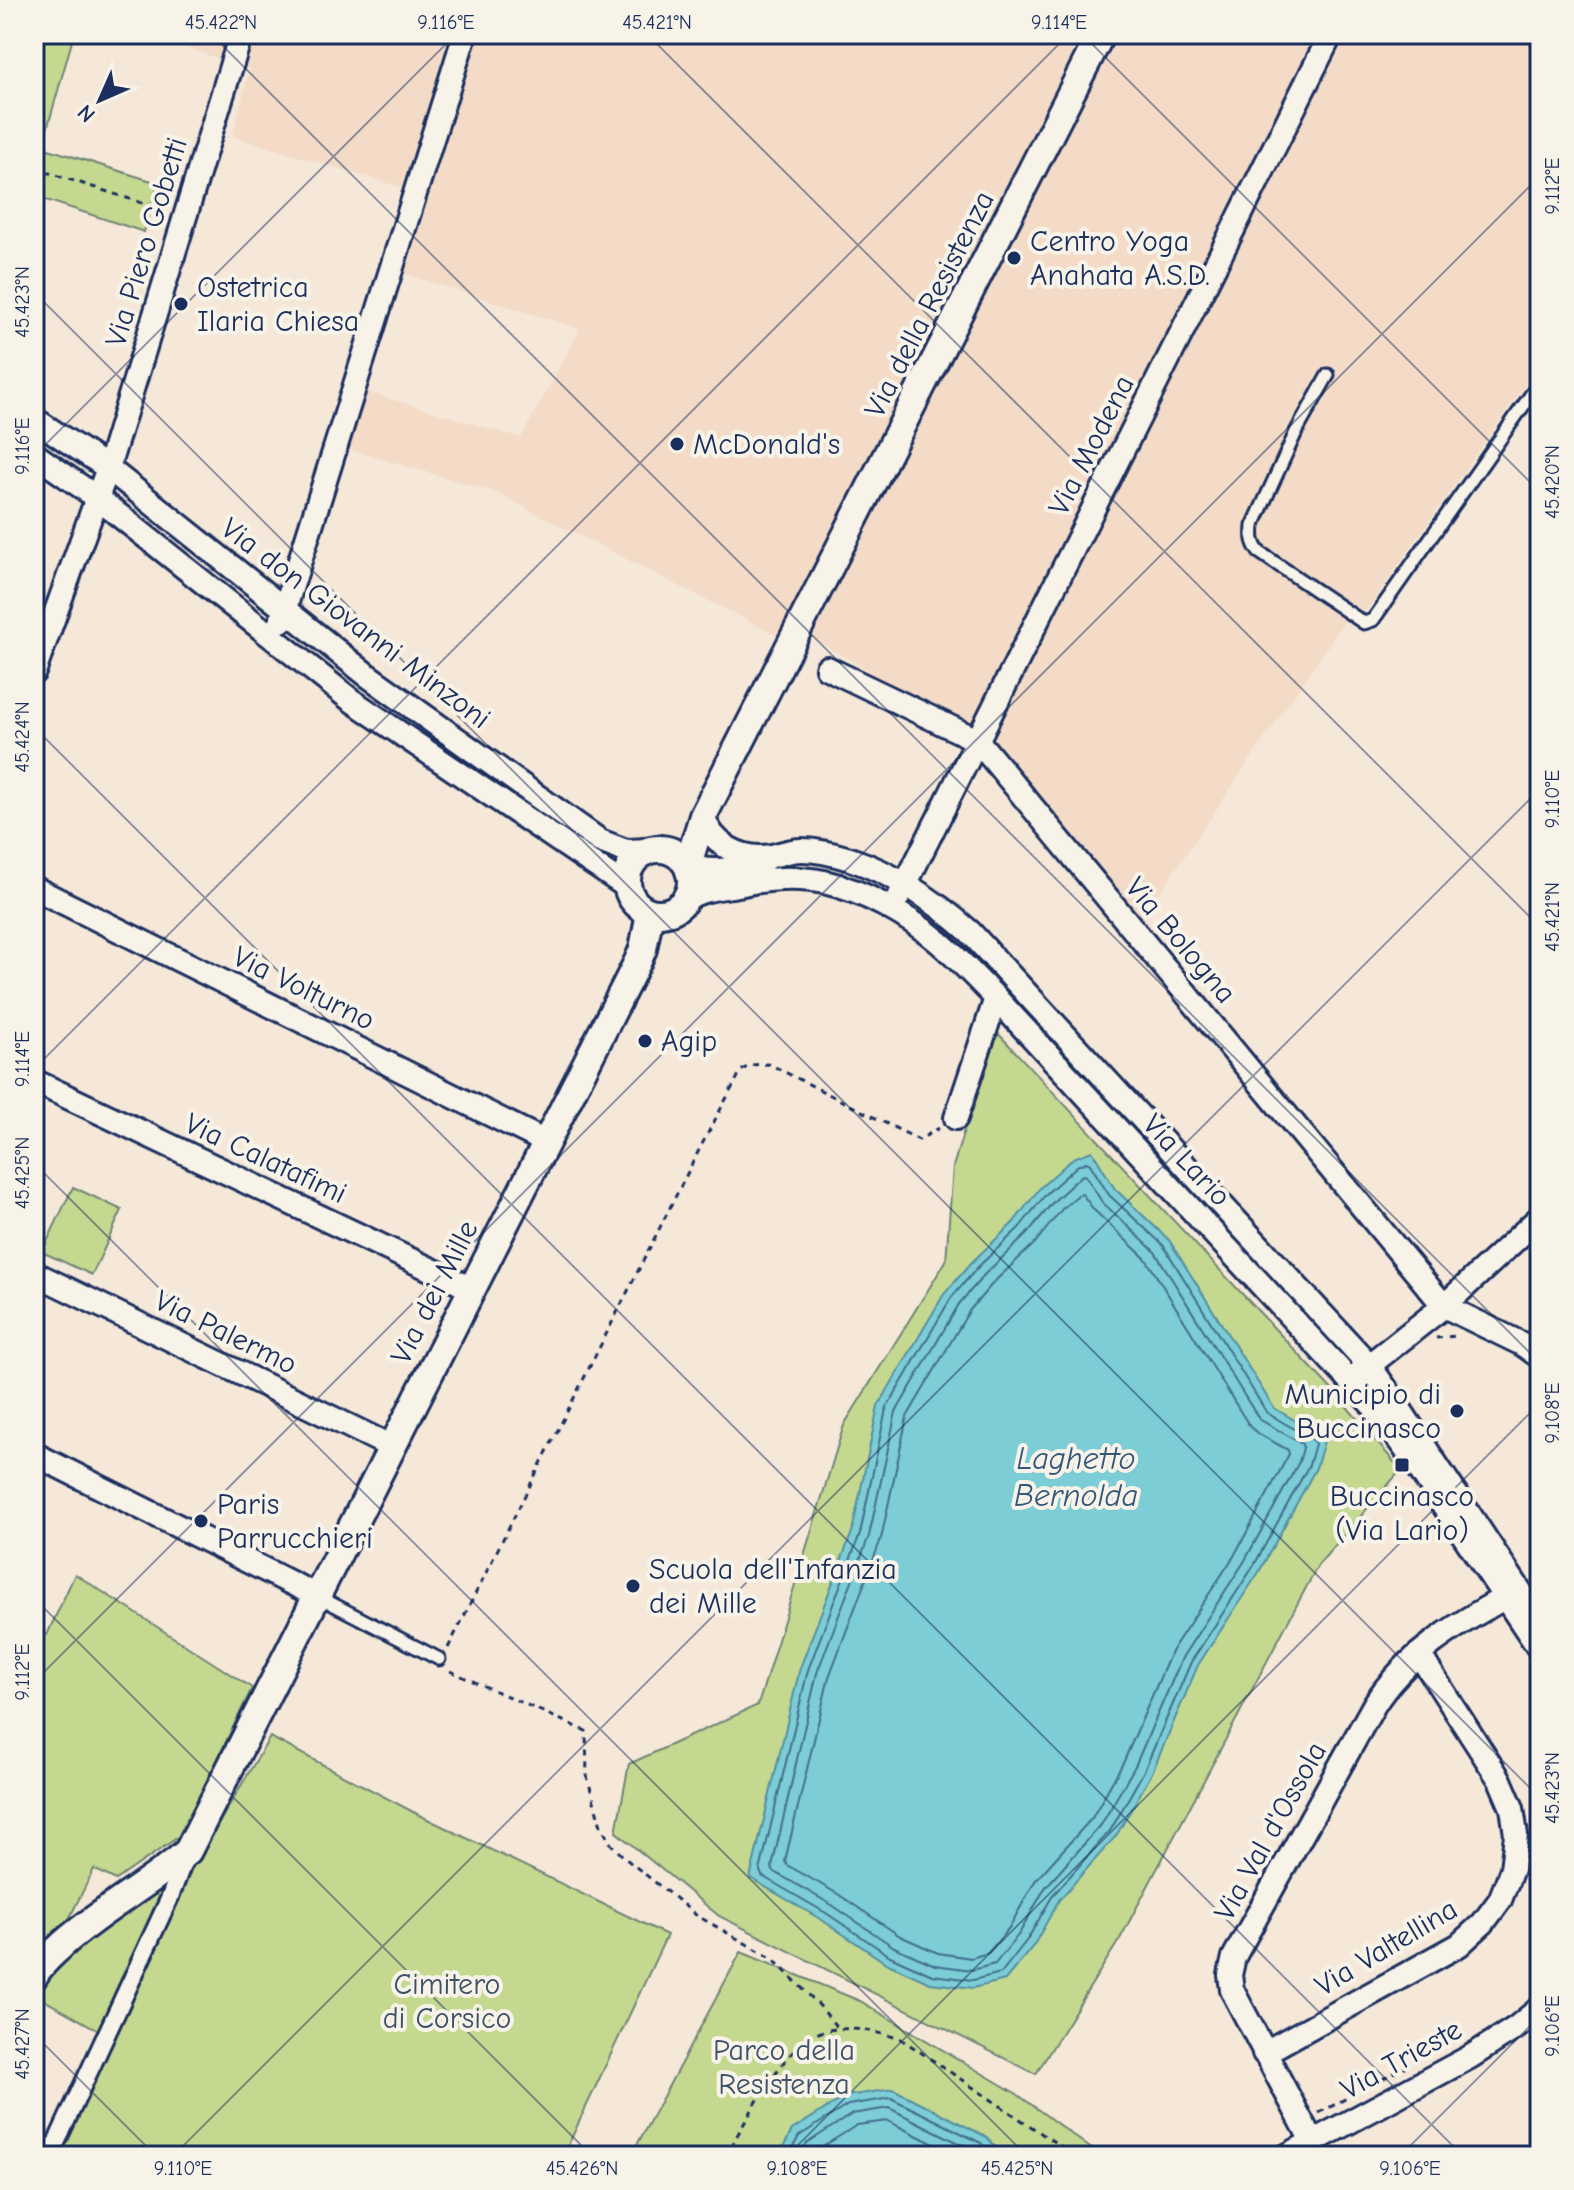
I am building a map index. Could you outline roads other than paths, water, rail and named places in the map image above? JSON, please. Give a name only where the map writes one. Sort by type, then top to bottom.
[{"type":"street","name":"Via Piero Gobetti","points":[[34,672],[108,468],[241,34]]},
{"type":"street","points":[[274,636],[285,611],[465,34]]},
{"type":"street","name":"Via della Resistenza","points":[[687,865],[703,816],[1101,34]]},
{"type":"street","name":"Via Modena","points":[[892,910],[1331,34]]},
{"type":"street","name":"Via don Giovanni Minzoni","points":[[34,419],[108,468],[367,675],[600,841],[620,850],[651,850]]},
{"type":"street","name":"Via don Giovanni Minzoni","points":[[34,454],[96,497],[351,700],[627,887]]},
{"type":"street","name":"Via Bologna","points":[[827,668],[977,740],[1444,1306]]},
{"type":"street","name":"Via della Resistenza","points":[[651,850],[683,836],[703,816]]},
{"type":"street","name":"Via Lario","points":[[703,816],[717,841],[729,848],[753,856],[780,854]]},
{"type":"street","points":[[667,850],[687,865],[691,888],[678,908],[667,913],[650,913],[633,901],[627,887],[627,873],[642,853],[667,850]]},
{"type":"street","name":"Via Lario","points":[[687,865],[724,869],[796,850],[824,853],[868,866],[906,884],[944,909],[978,940],[1369,1365],[1540,1621]]},
{"type":"street","name":"Via Lario","points":[[685,900],[697,893],[750,882],[826,882],[892,910],[939,942],[996,998],[1351,1380],[1404,1446],[1540,1650]]},
{"type":"street","name":"Via Volturno","points":[[34,888],[546,1142]]},
{"type":"street","name":"Via dei Mille","points":[[188,1851],[640,955],[650,913]]},
{"type":"street","points":[[956,1118],[996,998]]},
{"type":"street","name":"Via Calatafimi","points":[[34,1081],[472,1289]]},
{"type":"street","points":[[1351,1380],[1444,1306],[1540,1217]]},
{"type":"street","name":"Via Palermo","points":[[34,1273],[392,1447]]},
{"type":"street","points":[[1444,1306],[1531,1350]]},
{"type":"street","points":[[34,1454],[317,1596]]},
{"type":"street","name":"Via Val d'Ossola","points":[[1306,2132],[1232,1990],[1230,1975],[1234,1957],[1374,1705],[1392,1679],[1419,1654],[1506,1597]]},
{"type":"street","name":"Via Valtellina","points":[[1264,2053],[1459,1945],[1483,1923],[1500,1900],[1512,1869],[1516,1835],[1512,1808],[1500,1780],[1419,1654]]},
{"type":"street","points":[[34,1976],[44,1962],[81,1929],[188,1851]]},
{"type":"street","points":[[50,2156],[188,1851]]},
{"type":"street","name":"Via Trieste","points":[[1286,2156],[1306,2132],[1470,2057],[1540,2008]]},
{"type":"lane","points":[[1328,375],[1291,441],[1253,526],[1253,545],[1364,623],[1373,620],[1540,382]]},
{"type":"lane","points":[[317,1596],[442,1659]]},
{"type":"water","name":"Laghetto Bernolda","points":[[1092,1151],[1115,1189],[1169,1240],[1274,1408],[1325,1438],[1316,1468],[1259,1572],[1198,1665],[1151,1775],[1116,1836],[1059,1900],[1034,1945],[1005,1980],[973,1988],[930,1983],[886,1963],[822,1920],[750,1878],[800,1668],[852,1532],[878,1406],[944,1294],[1013,1223],[1040,1188],[1073,1158]]},
{"type":"water","points":[[893,2089],[987,2137],[1004,2156],[779,2156],[792,2130],[846,2096]]},
{"type":"place","name":"Centro Yoga Anahata A.S.D.","points":[[1014,258]]},
{"type":"place","name":"Ostetrica Ilaria Chiesa","points":[[181,304]]},
{"type":"place","name":"McDonald's","points":[[677,444]]},
{"type":"place","name":"Agip","points":[[645,1041]]},
{"type":"place","name":"Municipio di Buccinasco","points":[[1457,1411]]},
{"type":"place","name":"Buccinasco (Via Lario)","points":[[1402,1465]]},
{"type":"place","name":"Paris Parrucchieri","points":[[201,1521]]},
{"type":"place","name":"Scuola dell'Infanzia dei Mille","points":[[633,1586]]},
{"type":"park label","name":"Cimitero di Corsico","points":[[447,2001]]},
{"type":"park label","name":"Parco della Resistenza","points":[[784,2067]]}]
